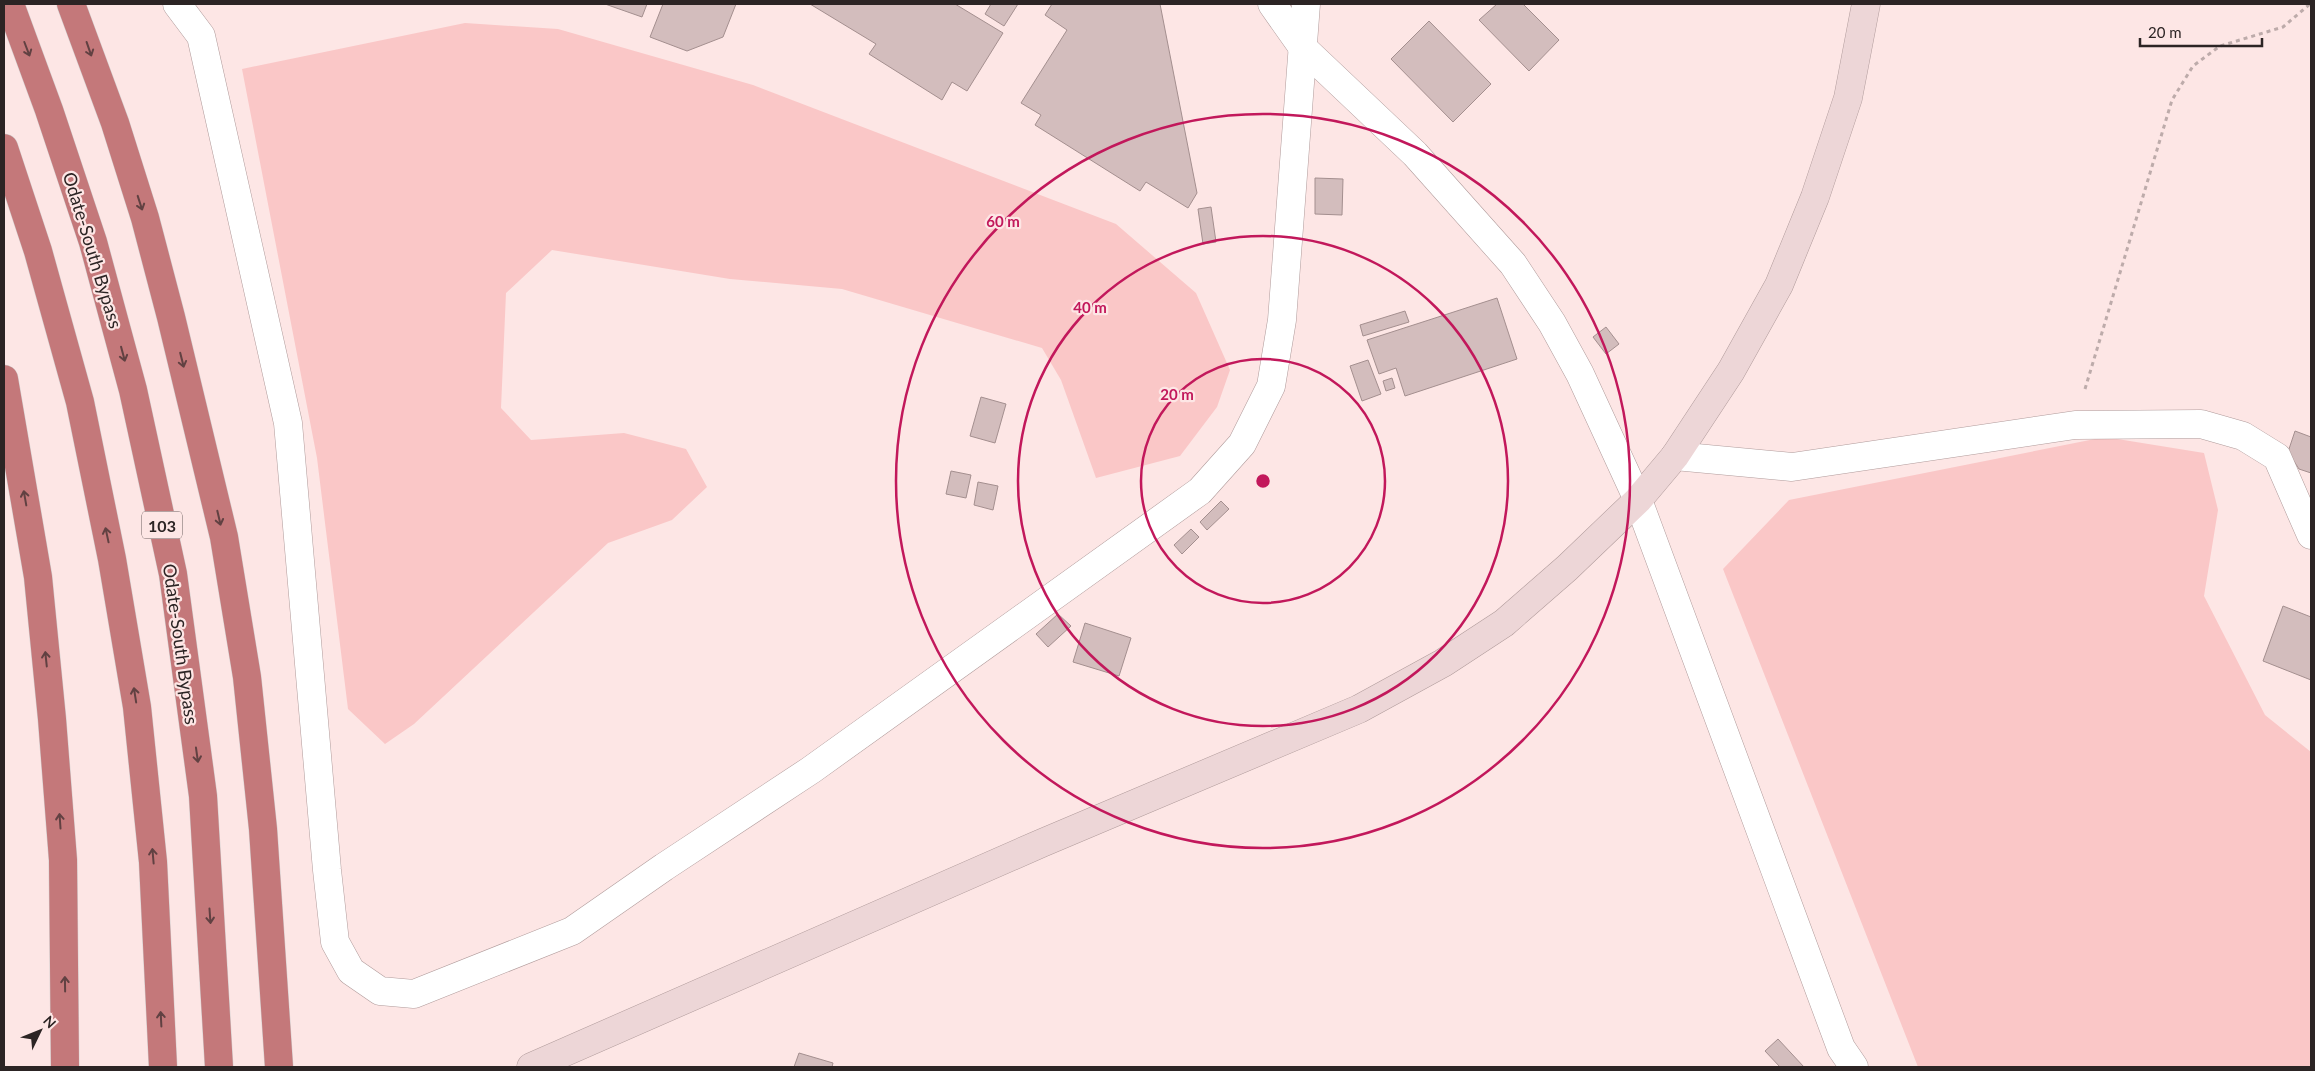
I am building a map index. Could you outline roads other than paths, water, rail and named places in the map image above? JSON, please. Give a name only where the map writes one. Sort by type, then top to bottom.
[{"type":"highway","name":"Odate-South Bypass","points":[[10,4],[49,110],[93,242],[133,390],[173,574],[203,796],[219,1067]]},
{"type":"highway","points":[[71,4],[115,123],[145,218],[176,336],[224,537],[247,677],[263,829],[279,1067]]},
{"type":"highway","points":[[4,148],[38,251],[80,402],[112,559],[137,707],[153,862],[163,1067]]},
{"type":"highway","points":[[4,379],[38,577],[52,720],[63,860],[66,1067]]},
{"type":"street","points":[[177,4],[201,36],[288,423],[335,942],[351,971],[380,991],[414,994],[572,931],[664,867],[812,770],[1200,491],[1242,444],[1271,386],[1282,320],[1306,4]]},
{"type":"street","points":[[1272,4],[1303,48],[1415,154],[1512,264],[1552,323],[1580,374],[1638,500],[1841,1048],[1854,1067]]},
{"type":"street","points":[[531,1067],[1042,843],[1359,709],[1443,663],[1504,623],[1567,568],[1638,500],[1676,456],[1731,371],[1780,286],[1815,197],[1848,98],[1866,4]]},
{"type":"street","points":[[1676,456],[1792,467],[2075,425],[2201,424],[2243,436],[2278,457],[2311,535]]}]
